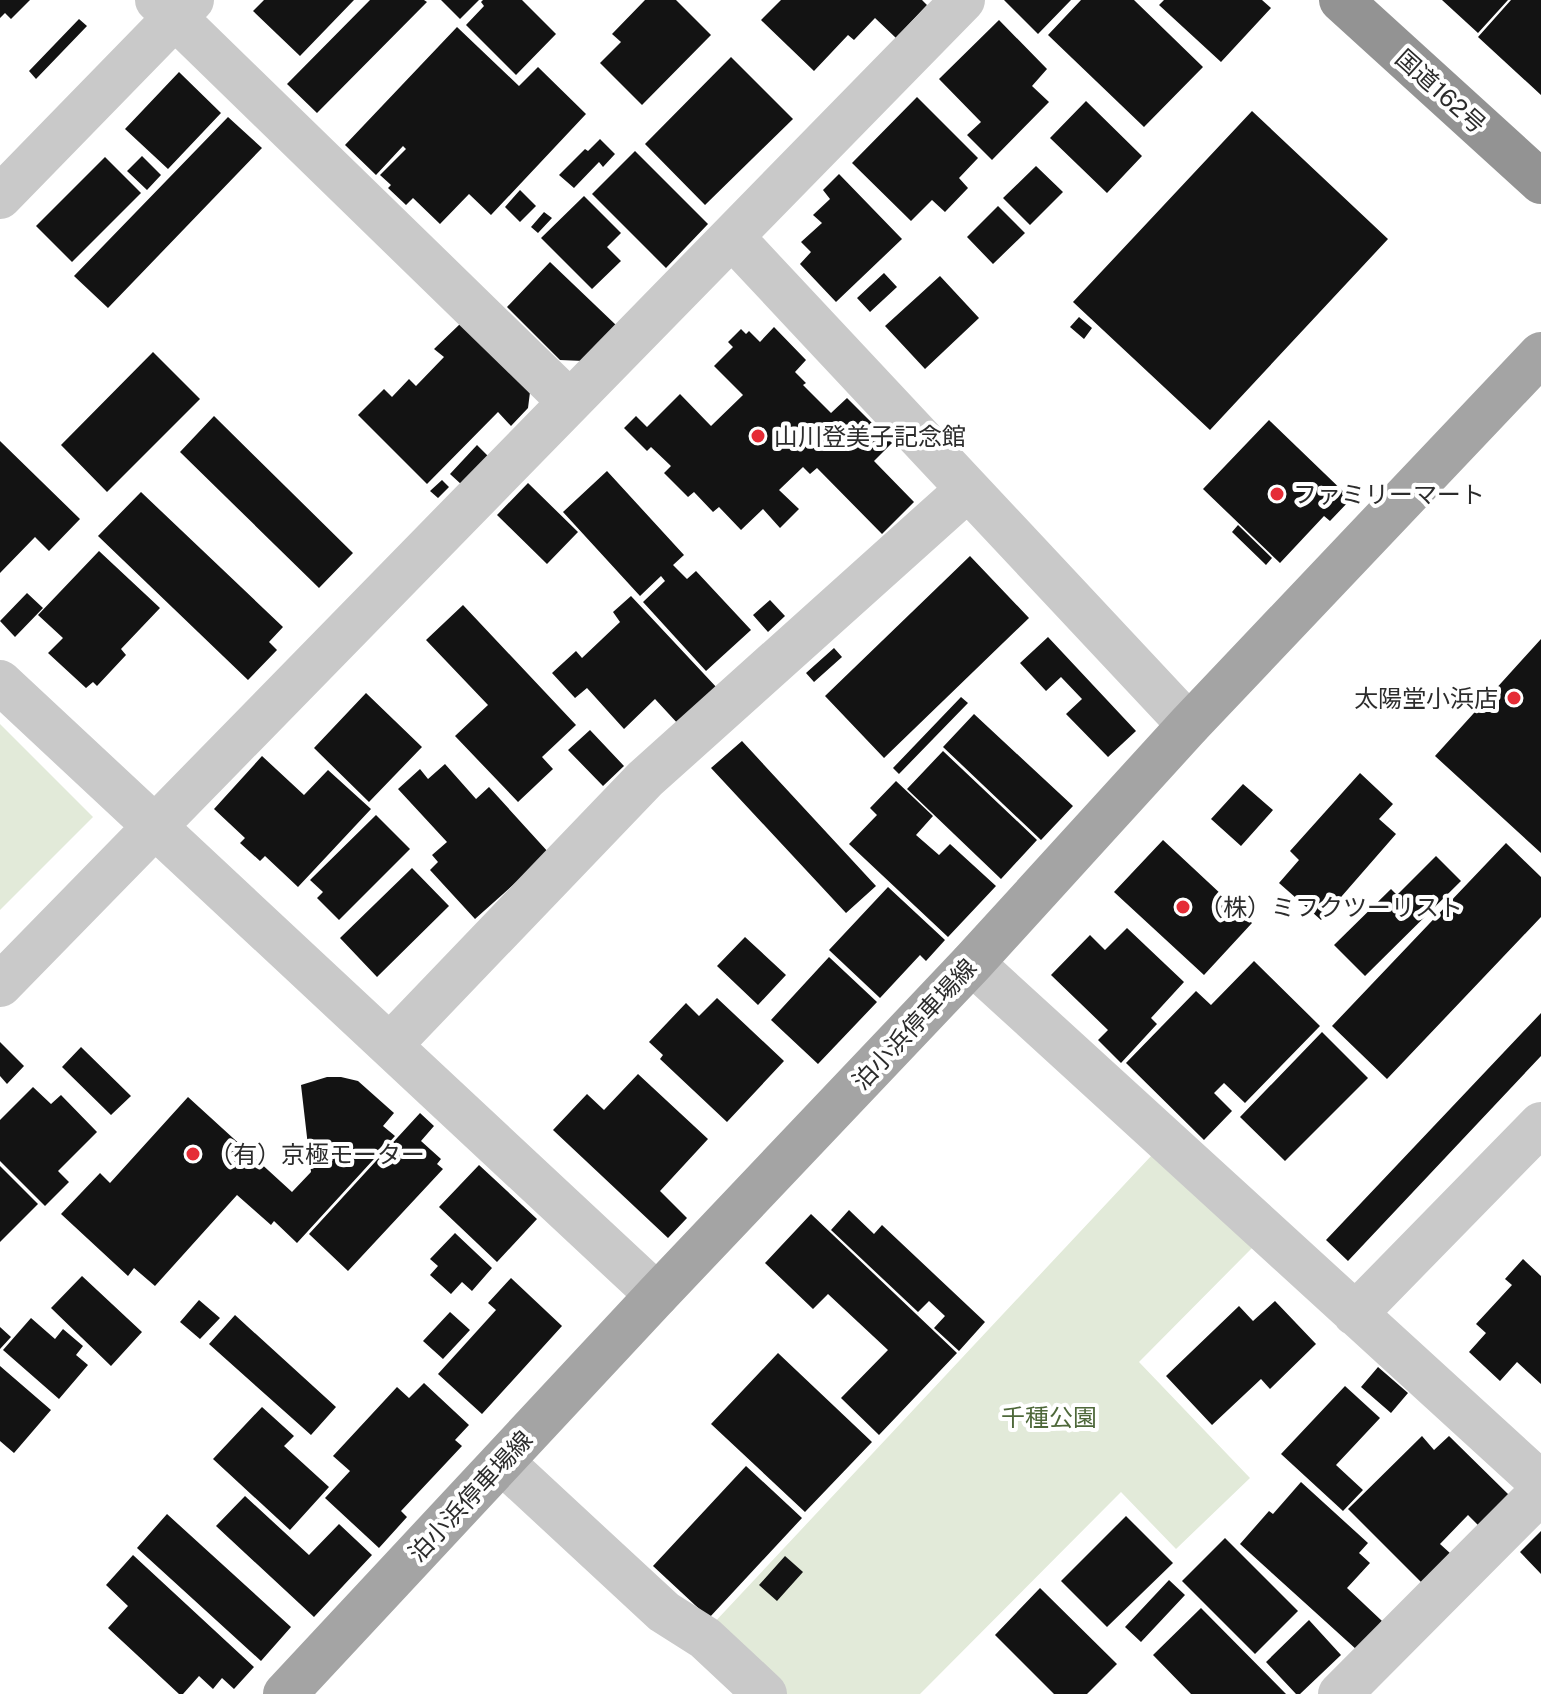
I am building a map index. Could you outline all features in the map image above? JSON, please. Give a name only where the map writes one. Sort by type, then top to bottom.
[{"type":"highway","name":"国道162号","points":[[1341,0],[1541,182]]},
{"type":"main road","name":"泊小浜停車場線","points":[[285,1694],[972,963],[1189,725],[1541,354]]},
{"type":"street","points":[[0,985],[963,0]]},
{"type":"street","points":[[0,197],[175,6],[569,401]]},
{"type":"street","points":[[732,237],[1189,725]]},
{"type":"street","points":[[390,1045],[645,779],[968,489]]},
{"type":"street","points":[[0,682],[657,1295]]},
{"type":"street","points":[[972,963],[1541,1483]]},
{"type":"street","points":[[1355,1314],[1541,1124]]},
{"type":"street","points":[[502,1462],[664,1612],[705,1638],[765,1694]]},
{"type":"street","points":[[1340,1694],[1541,1492]]},
{"type":"green space","points":[[0,724],[93,817],[0,910]]},
{"type":"green space","name":"千種公園","points":[[1152,1155],[1253,1247],[1139,1362],[1250,1478],[1176,1549],[1121,1492],[920,1694],[783,1694],[711,1626]]},
{"type":"building","points":[[0,0],[30,0],[11,19],[5,13],[0,18]]},
{"type":"building","points":[[264,0],[354,0],[300,56],[253,11]]},
{"type":"building","points":[[370,0],[427,2],[317,113],[287,84]]},
{"type":"building","points":[[441,0],[479,0],[460,19]]},
{"type":"building","points":[[483,0],[522,0],[556,34],[516,75],[466,25],[484,6]]},
{"type":"building","points":[[645,0],[676,0],[711,35],[642,105],[600,63],[621,42],[612,34]]},
{"type":"building","points":[[781,0],[922,0],[927,5],[896,38],[875,18],[854,40],[848,35],[814,71],[761,20]]},
{"type":"building","points":[[1004,0],[1071,0],[1038,34]]},
{"type":"building","points":[[1081,0],[1134,0],[1203,67],[1144,127],[1048,35]]},
{"type":"building","points":[[1164,0],[1262,0],[1271,8],[1221,62],[1159,5]]},
{"type":"building","points":[[1442,0],[1508,0],[1478,33]]},
{"type":"building","points":[[1511,0],[1541,0],[1541,95],[1478,37]]},
{"type":"building","points":[[79,19],[87,26],[36,79],[29,71]]},
{"type":"building","points":[[999,20],[1047,69],[1032,86],[1049,102],[992,160],[967,135],[981,122],[939,79]]},
{"type":"building","points":[[457,27],[519,86],[538,67],[586,114],[491,215],[469,194],[440,224],[413,198],[406,205],[388,188],[391,185],[380,175],[406,149],[403,146],[376,175],[345,145]]},
{"type":"building","points":[[731,57],[793,119],[705,205],[645,144]]},
{"type":"building","points":[[179,72],[221,113],[168,169],[125,129]]},
{"type":"building","points":[[917,97],[978,158],[959,178],[968,188],[945,212],[932,200],[911,221],[852,163]]},
{"type":"building","points":[[1086,101],[1142,156],[1107,193],[1050,138]]},
{"type":"building","points":[[1252,111],[1388,239],[1210,430],[1073,302]]},
{"type":"building","points":[[228,117],[262,148],[108,308],[74,276]]},
{"type":"building","points":[[600,139],[615,154],[603,167],[599,162],[574,188],[559,175]]},
{"type":"building","points":[[635,151],[708,224],[666,268],[592,194]]},
{"type":"building","points":[[142,156],[161,175],[147,190],[127,171]]},
{"type":"building","points":[[105,157],[141,193],[72,262],[36,226]]},
{"type":"building","points":[[1036,166],[1063,192],[1030,225],[1003,198]]},
{"type":"building","points":[[839,174],[902,239],[836,302],[800,264],[811,252],[801,242],[822,223],[813,215],[830,199],[823,190]]},
{"type":"building","points":[[520,190],[536,206],[520,222],[505,207]]},
{"type":"building","points":[[584,196],[621,233],[607,247],[621,261],[592,289],[541,238]]},
{"type":"building","points":[[998,206],[1025,233],[993,264],[967,237]]},
{"type":"building","points":[[544,212],[552,218],[538,233],[531,227]]},
{"type":"building","points":[[550,262],[617,326],[584,361],[560,360],[507,307]]},
{"type":"building","points":[[884,273],[897,287],[870,312],[857,298]]},
{"type":"building","points":[[940,276],[979,318],[925,369],[885,326]]},
{"type":"building","points":[[1079,317],[1092,328],[1084,339],[1070,327]]},
{"type":"building","points":[[460,324],[530,392],[528,408],[511,426],[498,412],[427,484],[358,415],[384,389],[392,397],[409,379],[416,386],[444,357],[434,349]]},
{"type":"building","name":"山川登美子記念館","points":[[774,327],[806,360],[795,372],[806,383],[803,385],[831,413],[847,398],[892,443],[874,461],[914,502],[882,534],[817,468],[810,474],[803,467],[779,490],[799,509],[780,528],[763,509],[741,530],[719,507],[713,512],[694,492],[688,497],[664,473],[671,466],[651,447],[647,451],[624,428],[636,416],[647,427],[680,394],[711,426],[743,395],[714,366],[733,347],[728,342],[741,329],[746,334],[749,331],[760,342]]},
{"type":"building","points":[[153,352],[200,399],[107,492],[61,445]]},
{"type":"building","points":[[214,416],[353,553],[319,588],[180,452]]},
{"type":"building","name":"ファミリーマート","points":[[1269,420],[1351,499],[1330,521],[1324,516],[1280,563],[1203,489]]},
{"type":"building","points":[[0,441],[80,519],[49,551],[35,537],[0,573]]},
{"type":"building","points":[[477,445],[489,457],[462,485],[450,474]]},
{"type":"building","points":[[607,471],[684,555],[673,565],[687,579],[696,571],[751,630],[706,671],[643,602],[665,581],[661,576],[640,596],[563,512]]},
{"type":"building","points":[[442,480],[449,487],[438,498],[430,491]]},
{"type":"building","points":[[528,483],[578,532],[547,564],[497,515]]},
{"type":"building","points":[[141,492],[283,627],[269,642],[277,650],[248,680],[98,536]]},
{"type":"building","points":[[1238,525],[1272,558],[1266,565],[1232,532]]},
{"type":"building","points":[[99,551],[160,608],[121,649],[126,655],[97,686],[93,682],[86,688],[48,653],[63,638],[38,615]]},
{"type":"building","points":[[970,556],[1029,618],[884,758],[825,696]]},
{"type":"building","points":[[27,593],[43,608],[15,637],[0,621]]},
{"type":"building","points":[[631,596],[718,689],[680,726],[655,699],[624,729],[587,688],[575,698],[552,673],[576,651],[582,658],[620,622],[613,612]]},
{"type":"building","points":[[770,600],[785,616],[768,632],[753,615]]},
{"type":"building","points":[[463,605],[576,725],[542,757],[553,769],[518,802],[455,736],[488,705],[426,640]]},
{"type":"building","points":[[1048,637],[1136,731],[1108,757],[1066,714],[1082,699],[1061,677],[1046,691],[1020,663]]},
{"type":"building","name":"太陽堂小浜店","points":[[1541,639],[1541,853],[1435,756]]},
{"type":"building","points":[[834,648],[842,657],[814,682],[806,673]]},
{"type":"building","points":[[366,693],[422,747],[369,802],[314,748]]},
{"type":"building","points":[[961,697],[968,703],[899,774],[893,768]]},
{"type":"building","points":[[974,714],[1073,806],[1041,840],[943,747]]},
{"type":"building","points":[[590,730],[624,766],[603,786],[568,750]]},
{"type":"building","points":[[742,741],[876,886],[846,913],[711,768]]},
{"type":"building","points":[[943,751],[1037,840],[1001,879],[907,789]]},
{"type":"building","points":[[262,756],[304,795],[328,770],[371,809],[298,887],[265,856],[260,861],[240,843],[245,838],[214,809]]},
{"type":"building","points":[[445,764],[476,799],[489,787],[549,853],[475,919],[430,870],[438,862],[432,855],[447,842],[398,789],[420,769],[428,779]]},
{"type":"building","points":[[1360,773],[1393,804],[1379,819],[1396,834],[1321,920],[1279,883],[1299,860],[1290,851]]},
{"type":"building","points":[[896,781],[933,816],[916,835],[939,855],[950,844],[996,886],[948,937],[849,844],[877,815],[870,808]]},
{"type":"building","points":[[1243,784],[1273,810],[1241,846],[1211,819]]},
{"type":"building","points":[[376,815],[410,849],[339,920],[317,898],[323,892],[310,880]]},
{"type":"building","name":"（株）ミフクツーリスト","points":[[1163,840],[1252,923],[1204,975],[1114,892]]},
{"type":"building","points":[[1506,843],[1541,877],[1541,917],[1387,1079],[1332,1026]]},
{"type":"building","points":[[1436,856],[1461,881],[1365,976],[1334,945],[1391,889],[1397,895]]},
{"type":"building","points":[[412,868],[449,906],[377,977],[340,938]]},
{"type":"building","points":[[888,887],[945,940],[926,961],[920,955],[880,998],[829,950]]},
{"type":"building","points":[[1127,928],[1184,982],[1151,1018],[1157,1024],[1121,1063],[1098,1040],[1108,1030],[1051,975],[1090,935],[1105,950]]},
{"type":"building","points":[[745,937],[786,975],[758,1005],[717,966]]},
{"type":"building","points":[[829,957],[877,1002],[818,1064],[771,1020]]},
{"type":"building","points":[[1254,961],[1320,1026],[1245,1103],[1224,1083],[1214,1093],[1232,1111],[1204,1140],[1126,1063],[1196,991],[1211,1005]]},
{"type":"building","points":[[717,998],[784,1061],[727,1122],[660,1059],[663,1055],[649,1042],[686,1003],[699,1016]]},
{"type":"building","points":[[1541,1013],[1541,1056],[1348,1261],[1326,1240]]},
{"type":"building","points":[[1322,1032],[1368,1078],[1285,1161],[1240,1117]]},
{"type":"building","points":[[0,1042],[24,1066],[7,1084],[0,1076]]},
{"type":"building","points":[[81,1047],[131,1096],[111,1115],[62,1067]]},
{"type":"building","points":[[638,1074],[708,1139],[660,1191],[687,1218],[668,1238],[553,1130],[587,1094],[604,1110]]},
{"type":"building","name":"（有）京極モーター","points":[[327,1077],[358,1081],[394,1113],[383,1126],[395,1136],[297,1243],[274,1221],[271,1225],[237,1195],[155,1286],[134,1268],[128,1276],[61,1214],[100,1173],[110,1183],[188,1097],[292,1192],[311,1172],[301,1085]]},
{"type":"building","points":[[33,1087],[51,1104],[61,1095],[97,1132],[58,1171],[69,1182],[45,1206],[0,1161],[0,1120]]},
{"type":"building","points":[[420,1113],[434,1126],[421,1141],[441,1159],[437,1164],[443,1169],[348,1271],[309,1234]]},
{"type":"building","points":[[479,1165],[537,1219],[497,1262],[439,1207]]},
{"type":"building","points":[[0,1166],[38,1204],[0,1242]]},
{"type":"building","points":[[849,1210],[874,1234],[882,1225],[985,1322],[959,1351],[934,1328],[945,1316],[929,1301],[918,1312],[831,1230]]},
{"type":"building","points":[[811,1214],[957,1353],[879,1435],[841,1398],[888,1350],[828,1294],[813,1309],[765,1263]]},
{"type":"building","points":[[455,1233],[492,1268],[472,1291],[462,1282],[451,1294],[430,1275],[438,1266],[430,1259]]},
{"type":"building","points":[[1523,1259],[1541,1276],[1541,1384],[1517,1362],[1500,1381],[1469,1352],[1486,1333],[1476,1324],[1512,1285],[1505,1279]]},
{"type":"building","points":[[82,1276],[142,1332],[111,1366],[51,1308]]},
{"type":"building","points":[[511,1278],[562,1326],[482,1414],[438,1374],[496,1310],[488,1303]]},
{"type":"building","points":[[199,1300],[220,1318],[200,1339],[180,1322]]},
{"type":"building","points":[[1275,1301],[1316,1344],[1270,1389],[1261,1379],[1212,1425],[1166,1376],[1239,1306],[1253,1321]]},
{"type":"building","points":[[450,1312],[470,1330],[443,1359],[423,1341]]},
{"type":"building","points":[[235,1315],[336,1407],[311,1435],[209,1344]]},
{"type":"building","points":[[31,1318],[55,1339],[63,1329],[83,1346],[76,1355],[88,1365],[59,1399],[3,1350]]},
{"type":"building","points":[[0,1327],[11,1337],[0,1349]]},
{"type":"building","points":[[778,1353],[872,1442],[805,1512],[711,1424]]},
{"type":"building","points":[[0,1366],[51,1410],[14,1453],[0,1441]]},
{"type":"building","points":[[1378,1367],[1408,1393],[1391,1413],[1361,1387]]},
{"type":"building","points":[[424,1383],[469,1425],[455,1440],[462,1446],[401,1511],[407,1517],[379,1548],[325,1498],[350,1471],[333,1456],[397,1387],[409,1398]]},
{"type":"building","points":[[1345,1386],[1380,1418],[1336,1465],[1363,1490],[1343,1511],[1281,1454]]},
{"type":"building","points":[[262,1407],[294,1436],[284,1446],[329,1487],[290,1530],[213,1459]]},
{"type":"building","points":[[1422,1436],[1434,1450],[1449,1436],[1509,1495],[1478,1525],[1468,1515],[1440,1544],[1451,1554],[1422,1583],[1348,1509]]},
{"type":"building","points":[[746,1466],[802,1518],[709,1618],[653,1566]]},
{"type":"building","points":[[1301,1482],[1368,1543],[1359,1553],[1370,1563],[1347,1588],[1382,1621],[1357,1650],[1240,1544],[1269,1511],[1273,1514]]},
{"type":"building","points":[[245,1496],[309,1555],[339,1524],[372,1555],[314,1617],[216,1526]]},
{"type":"building","points":[[167,1514],[291,1627],[261,1661],[137,1548]]},
{"type":"building","points":[[1126,1516],[1173,1563],[1107,1627],[1061,1581]]},
{"type":"building","points":[[1541,1531],[1541,1574],[1520,1552]]},
{"type":"building","points":[[1225,1538],[1298,1611],[1255,1654],[1182,1581]]},
{"type":"building","points":[[133,1555],[254,1667],[234,1689],[222,1678],[213,1689],[199,1676],[183,1694],[179,1694],[108,1628],[128,1606],[106,1585]]},
{"type":"building","points":[[785,1556],[803,1572],[777,1601],[759,1585]]},
{"type":"building","points":[[1169,1580],[1185,1595],[1141,1642],[1125,1627]]},
{"type":"building","points":[[1040,1588],[1117,1664],[1087,1694],[1054,1694],[995,1635]]},
{"type":"building","points":[[1201,1608],[1286,1694],[1191,1694],[1153,1655]]},
{"type":"building","points":[[1309,1620],[1341,1655],[1300,1694],[1296,1694],[1266,1662]]},
{"type":"place","name":"山川登美子記念館","points":[[758,436]]},
{"type":"place","name":"ファミリーマート","points":[[1277,494]]},
{"type":"place","name":"太陽堂小浜店","points":[[1514,698]]},
{"type":"place","name":"（株）ミフクツーリスト","points":[[1183,907]]},
{"type":"place","name":"（有）京極モーター","points":[[193,1154]]}]
